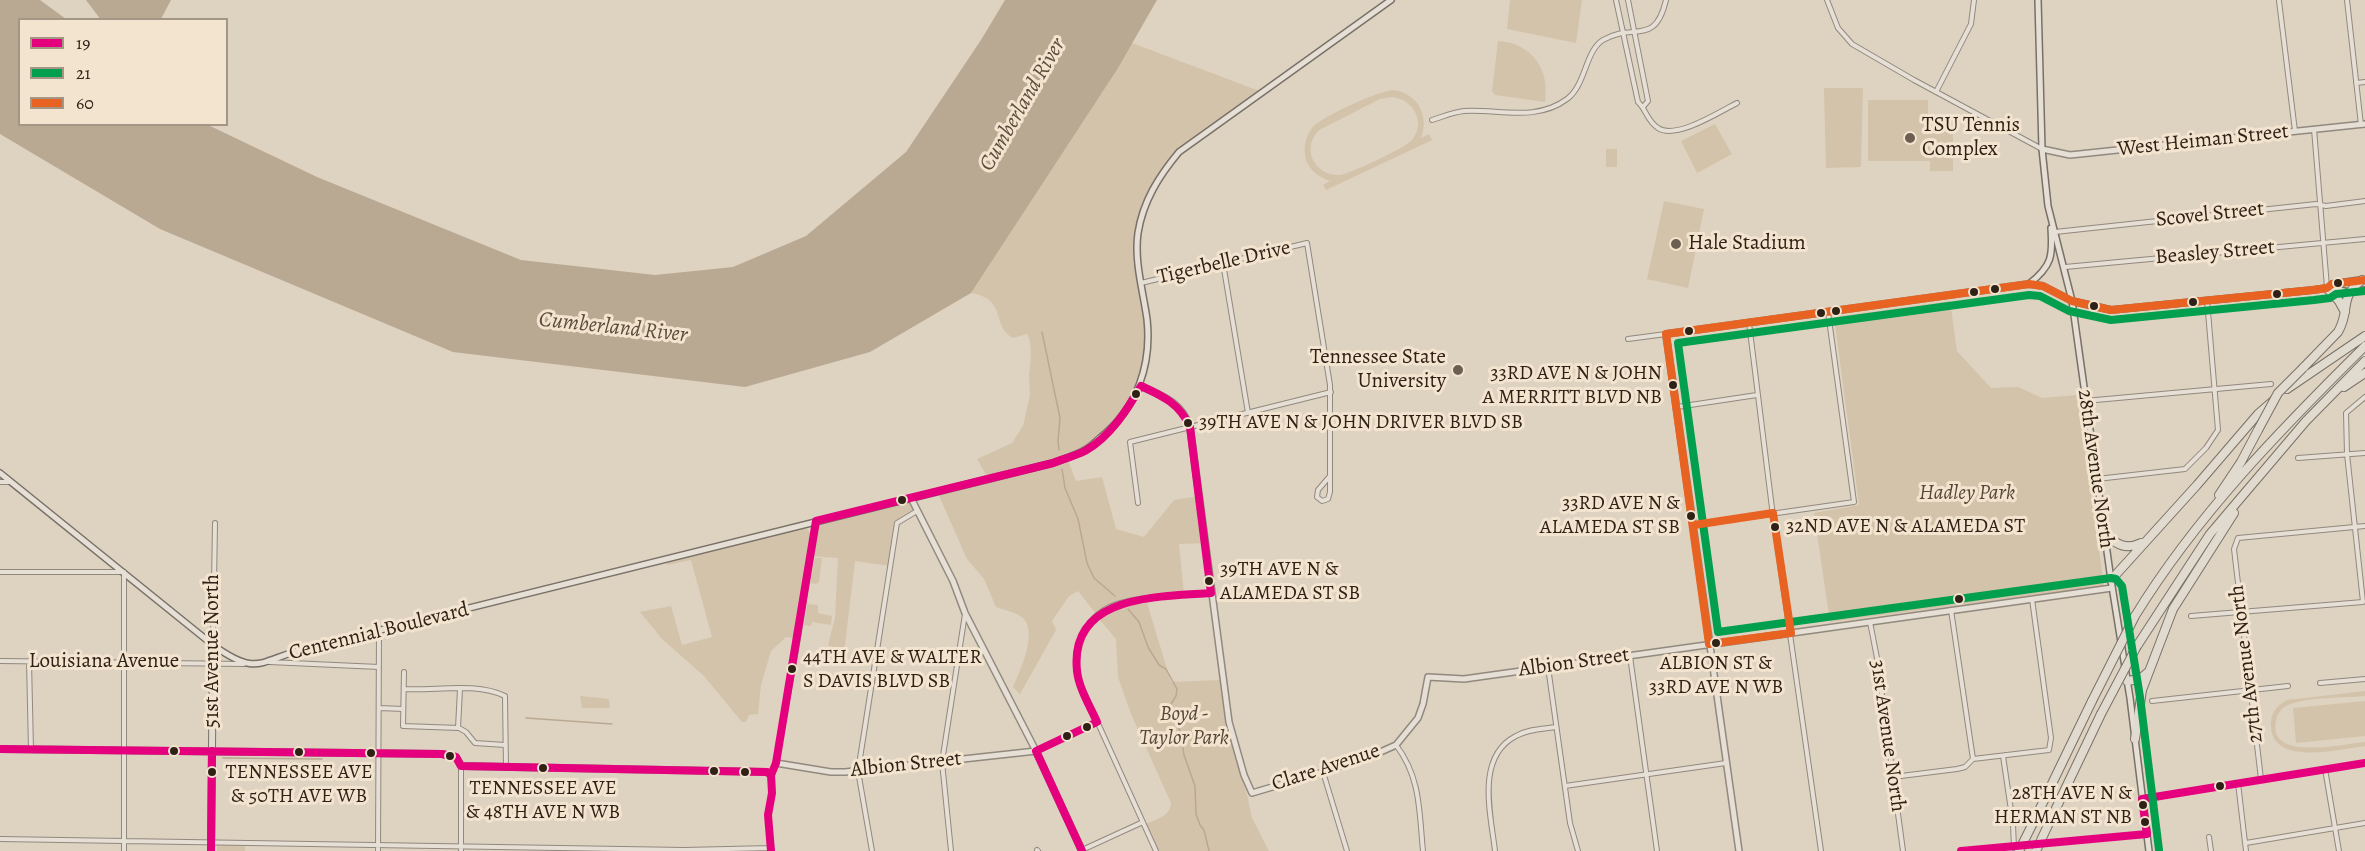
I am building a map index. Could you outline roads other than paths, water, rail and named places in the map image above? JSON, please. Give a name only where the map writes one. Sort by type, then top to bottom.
[{"type":"highway","points":[[2017,849],[2033,822],[2135,616],[2156,582],[2198,526],[2241,462],[2278,393],[2338,332],[2349,292],[2364,280]]},
{"type":"highway","points":[[2327,288],[2339,301],[2345,313]]},
{"type":"highway","points":[[2111,584],[2145,541],[2258,414],[2293,383],[2365,336]]},
{"type":"highway","points":[[2198,526],[2272,440],[2365,346]]},
{"type":"highway","points":[[2036,851],[2101,714],[2137,646],[2210,534],[2306,421],[2365,362]]},
{"type":"highway","points":[[2330,396],[2365,373]]},
{"type":"highway","points":[[2135,739],[2139,702],[2148,672],[2173,609],[2249,489]]},
{"type":"highway","points":[[2105,535],[2124,547],[2133,547],[2145,541]]},
{"type":"highway","points":[[2127,681],[2140,680],[2148,672]]},
{"type":"main road","name":"51st Avenue North","points":[[211,851],[213,645]]},
{"type":"street","points":[[1156,851],[1081,686],[1076,663],[1079,642],[1092,620],[1113,606],[1128,601],[1211,593],[1190,427],[1184,413],[1176,403],[1141,386],[1148,343],[1138,233],[1148,201],[1159,177],[1179,152],[1391,0]]},
{"type":"street","points":[[1616,0],[1638,102],[1655,126],[1672,132],[1682,130],[1737,103]]},
{"type":"street","points":[[1628,0],[1648,101],[1643,107]]},
{"type":"street","points":[[1432,120],[1463,111],[1521,114],[1557,104],[1568,98],[1577,88],[1599,43],[1657,25],[1666,0]]},
{"type":"street","points":[[1827,0],[1835,22],[1847,40],[1936,92],[2042,149]]},
{"type":"street","points":[[1936,92],[1971,24],[1974,0]]},
{"type":"street","points":[[2029,284],[2040,275],[2052,257],[2042,149],[2038,0]]},
{"type":"street","points":[[2347,0],[2363,124]]},
{"type":"street","points":[[2279,2],[2295,131]]},
{"type":"street","points":[[2356,83],[2365,82]]},
{"type":"street","name":"West Heiman Street","points":[[2042,149],[2070,155],[2363,124]]},
{"type":"street","points":[[2314,129],[2327,288]]},
{"type":"street","name":"Scovel Street","points":[[2055,232],[2319,203],[2326,206],[2365,201]]},
{"type":"street","name":"28th Avenue North","points":[[2049,206],[2072,301],[2150,851]]},
{"type":"street","name":"Beasley Street","points":[[2065,267],[2365,239]]},
{"type":"street","name":"Tigerbelle Drive","points":[[1141,283],[1307,243],[1330,392]]},
{"type":"street","points":[[1223,263],[1248,413]]},
{"type":"street","points":[[2327,288],[2332,284],[2364,280]]},
{"type":"street","points":[[1628,339],[2029,284],[2043,286],[2072,301],[2111,310],[2327,288],[2349,292],[2365,291]]},
{"type":"street","points":[[2096,479],[2185,469],[2206,448],[2218,430],[2207,300]]},
{"type":"street","points":[[1694,525],[1854,502],[1828,312]]},
{"type":"street","points":[[1749,322],[1773,513],[1821,851]]},
{"type":"street","points":[[1666,334],[1739,851]]},
{"type":"street","points":[[2085,401],[2271,384]]},
{"type":"street","name":"Centennial Boulevard","points":[[244,664],[269,662],[288,653],[1053,463],[1085,450],[1113,428],[1131,405],[1141,386]]},
{"type":"street","points":[[1138,502],[1130,442],[1330,392],[1330,476],[1329,498],[1322,501],[1317,497],[1317,492],[1330,476]]},
{"type":"street","points":[[1677,406],[1757,395]]},
{"type":"street","points":[[2191,616],[2363,602],[2347,454],[2346,414],[2365,397]]},
{"type":"street","points":[[2298,458],[2365,453]]},
{"type":"street","points":[[0,473],[232,660],[244,664]]},
{"type":"street","points":[[0,482],[11,482]]},
{"type":"street","points":[[911,498],[953,581],[965,613],[1036,751],[1082,850],[1143,822]]},
{"type":"street","points":[[872,851],[858,771],[897,523],[918,510]]},
{"type":"street","points":[[0,839],[378,845],[461,849],[771,850],[768,829],[772,793],[771,775],[776,763],[816,521]]},
{"type":"street","name":"51st Avenue North","points":[[213,645],[214,523]]},
{"type":"street","points":[[2355,527],[2365,526]]},
{"type":"street","name":"27th Avenue North","points":[[2261,780],[2234,549],[2238,538],[2355,527]]},
{"type":"street","points":[[0,572],[124,572]]},
{"type":"street","points":[[124,572],[124,851]]},
{"type":"street","name":"Albion Street","points":[[1428,677],[1464,679],[2032,599],[2111,584]]},
{"type":"street","name":"Clare Avenue","points":[[1211,593],[1229,722],[1247,784],[1252,793],[1323,772],[1396,745],[1418,718],[1428,677]]},
{"type":"street","points":[[1893,777],[1957,769],[1965,767],[1973,759],[2049,750],[2052,743],[2032,599]]},
{"type":"street","points":[[1951,610],[1973,759]]},
{"type":"street","points":[[951,851],[942,762],[965,613]]},
{"type":"street","name":"31st Avenue North","points":[[1870,622],[1903,851]]},
{"type":"street","points":[[378,851],[379,631]]},
{"type":"street","points":[[1630,655],[1657,851]]},
{"type":"street","name":"Louisiana Avenue","points":[[0,661],[244,664]]},
{"type":"street","points":[[29,661],[31,750]]},
{"type":"street","points":[[269,662],[379,667]]},
{"type":"street","points":[[1548,667],[1570,823],[1578,851]]},
{"type":"street","points":[[404,672],[403,726],[458,728],[466,732],[475,743],[506,745]]},
{"type":"street","points":[[2320,683],[2365,679]]},
{"type":"street","points":[[2152,701],[2288,686]]},
{"type":"street","points":[[458,728],[460,689]]},
{"type":"street","points":[[404,690],[496,691],[505,696],[506,768]]},
{"type":"street","points":[[380,708],[404,709]]},
{"type":"street","points":[[1036,751],[1097,722]]},
{"type":"street","points":[[1495,851],[1488,782],[1500,750],[1515,736],[1556,727]]},
{"type":"street","points":[[1396,745],[1411,766],[1416,784],[1423,851]]},
{"type":"street","points":[[0,749],[442,754],[456,757],[461,766],[461,849]]},
{"type":"street","name":"Albion Street","points":[[776,763],[831,772],[858,771],[1036,751]]},
{"type":"street","points":[[2003,756],[2017,849]]},
{"type":"street","points":[[1565,786],[1725,763]]},
{"type":"street","points":[[2142,799],[2365,763]]},
{"type":"street","points":[[461,766],[767,772],[771,775]]},
{"type":"street","points":[[2325,769],[2339,851]]},
{"type":"street","points":[[1323,772],[1347,851]]},
{"type":"street","points":[[2238,783],[2246,851]]},
{"type":"street","points":[[2246,843],[2365,824]]},
{"type":"street","points":[[1961,851],[2017,849],[2147,834]]},
{"type":"street","points":[[2209,837],[2211,851]]},
{"type":"water","name":"Cumberland River","points":[[0,0],[40,0],[65,18],[18,18],[18,126],[210,126],[317,177],[521,260],[655,275],[733,267],[806,236],[906,152],[1005,0],[1157,0],[1118,68],[971,293],[870,352],[745,387],[453,352],[160,229],[0,134]]},
{"type":"water","points":[[86,0],[171,0],[162,18],[100,18]]},
{"type":"waterway","points":[[1042,332],[1060,418],[1059,450]]},
{"type":"waterway","points":[[1062,469],[1065,488],[1078,519],[1087,563],[1094,578],[1115,596]]},
{"type":"waterway","points":[[1128,609],[1139,622],[1148,647],[1159,665],[1166,669],[1177,689],[1171,709],[1180,731],[1184,755],[1195,786],[1196,814],[1204,830],[1209,851]]},
{"type":"waterway","points":[[526,718],[612,724]]},
{"type":"waterway","points":[[223,758],[322,759]]},
{"type":"place","name":"TSU Tennis Complex","points":[[1910,138]]},
{"type":"place","name":"Hale Stadium","points":[[1676,244]]},
{"type":"place","name":"Tennessee State University","points":[[1458,370]]},
{"type":"place","name":"33RD AVE N & JOHN A MERRITT BLVD NB","points":[[1673,385]]},
{"type":"place","name":"39TH AVE N & JOHN DRIVER BLVD SB","points":[[1188,423]]},
{"type":"place","name":"33RD AVE N & ALAMEDA ST SB","points":[[1691,516]]},
{"type":"place","name":"32ND AVE N & ALAMEDA ST","points":[[1775,527]]},
{"type":"place","name":"39TH AVE N & ALAMEDA ST SB","points":[[1209,581]]},
{"type":"place","name":"ALBION ST & 33RD AVE N WB","points":[[1716,643]]},
{"type":"place","name":"44TH AVE & WALTER S DAVIS BLVD SB","points":[[792,669]]},
{"type":"place","name":"TENNESSEE AVE & 50TH AVE WB","points":[[299,752]]},
{"type":"place","name":"TENNESSEE AVE & 48TH AVE N WB","points":[[543,768]]},
{"type":"place","name":"28TH AVE N & HERMAN ST NB","points":[[2143,805]]},
{"type":"park label","name":"Hadley Park","points":[[1967,494]]},
{"type":"park label","name":"Boyd - Taylor Park","points":[[1184,727]]}]
